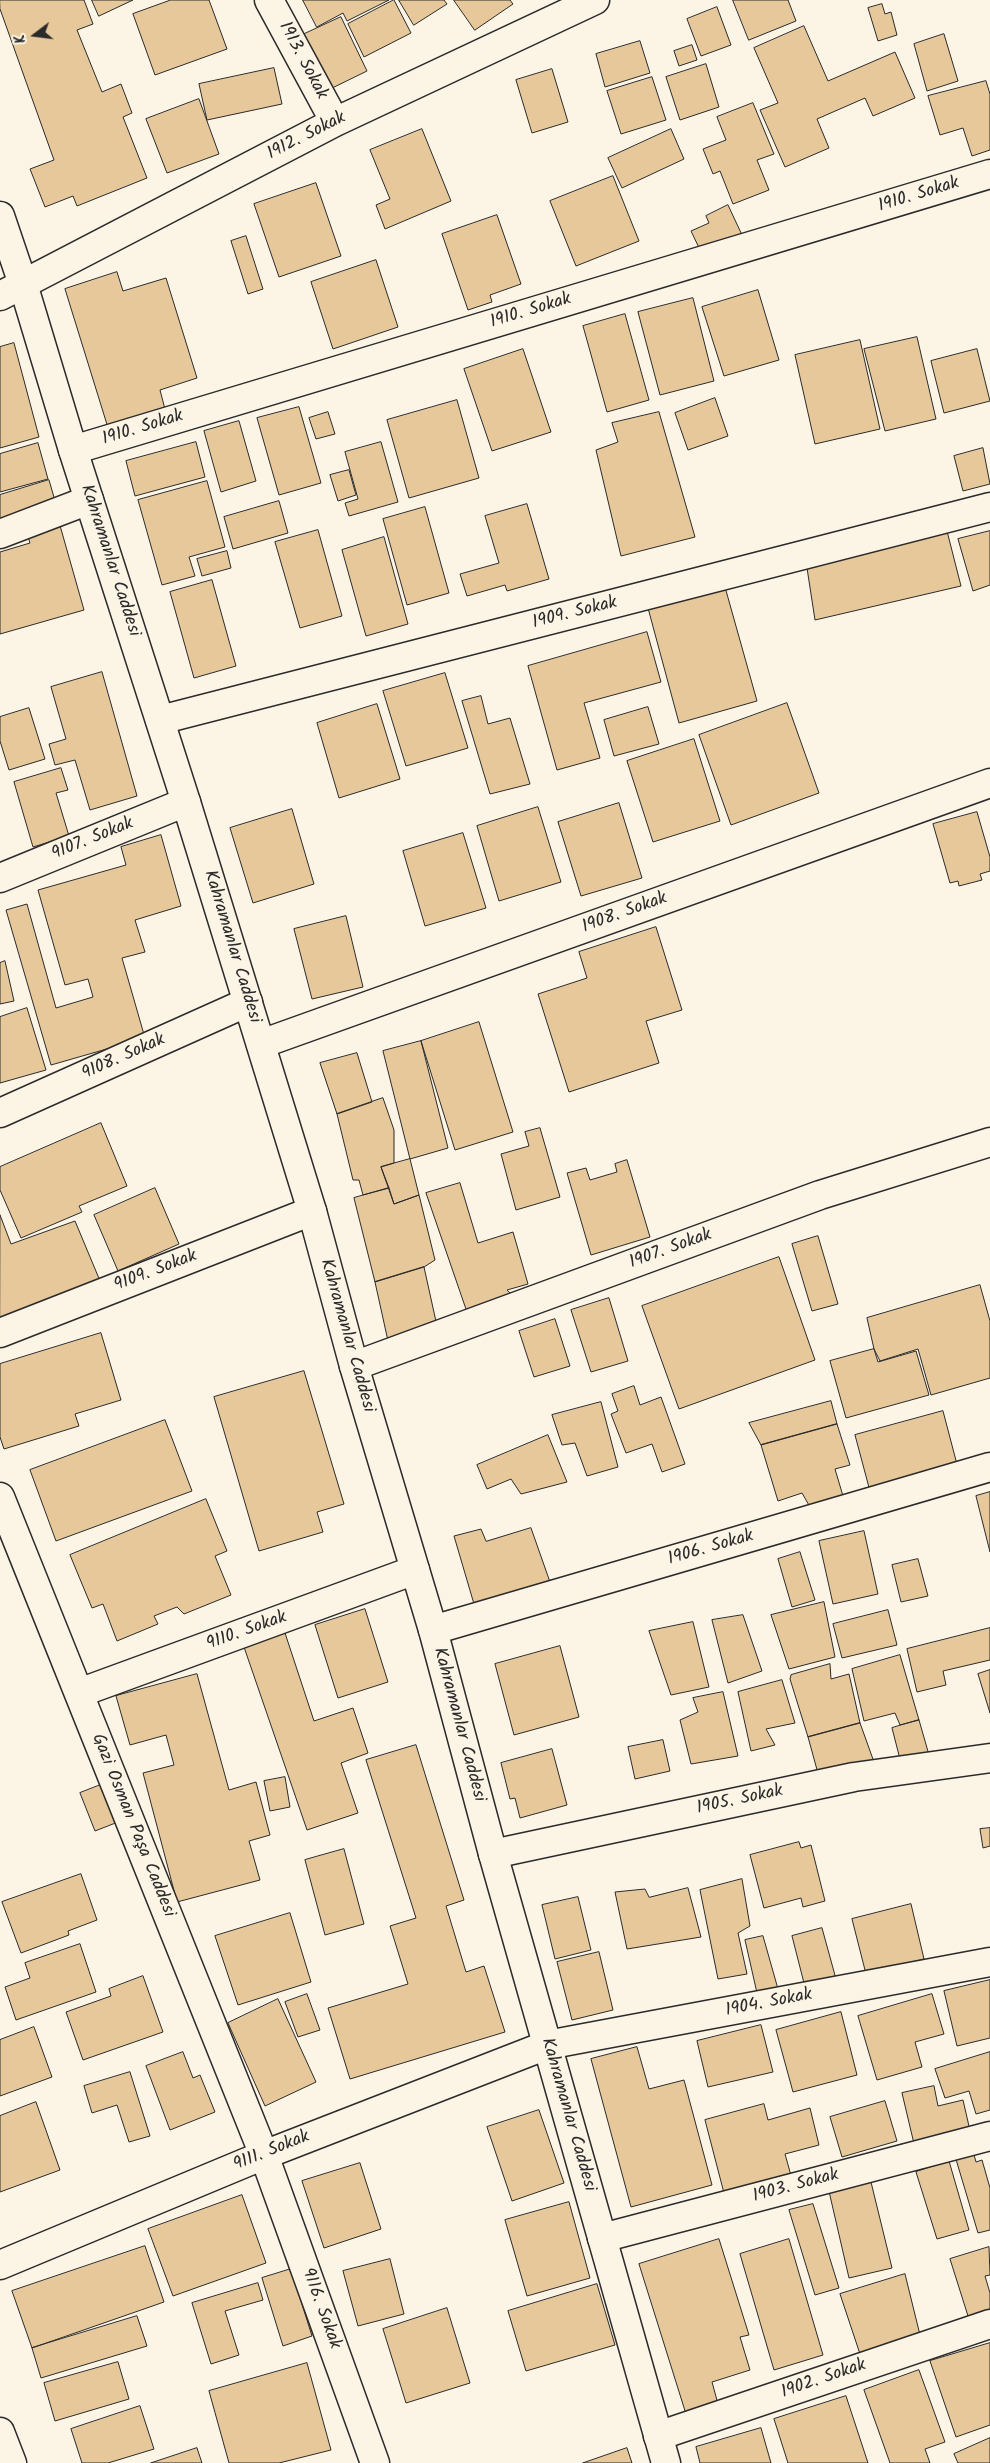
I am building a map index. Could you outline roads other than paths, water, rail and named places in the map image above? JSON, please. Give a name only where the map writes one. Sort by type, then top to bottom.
[{"type":"street","name":"1913. Sokak","points":[[270,0],[335,122]]},
{"type":"street","name":"1912. Sokak","points":[[12,290],[335,122],[567,6],[595,0]]},
{"type":"street","name":"1910. Sokak","points":[[73,450],[990,174]]},
{"type":"street","name":"Kahramanlar Caddesi","points":[[0,216],[12,290],[73,450],[186,802],[312,1211],[354,1366],[433,1630],[493,1854],[666,2463]]},
{"type":"street","points":[[0,534],[89,500]]},
{"type":"street","name":"1909. Sokak","points":[[160,720],[990,507]]},
{"type":"street","name":"1908. Sokak","points":[[261,1044],[990,783]]},
{"type":"street","name":"9107. Sokak","points":[[0,878],[186,802]]},
{"type":"street","name":"9108. Sokak","points":[[0,1113],[248,1002]]},
{"type":"street","name":"1907. Sokak","points":[[354,1366],[820,1195],[990,1142]]},
{"type":"street","name":"9109. Sokak","points":[[0,1333],[312,1211]]},
{"type":"street","name":"1906. Sokak","points":[[433,1630],[990,1467]]},
{"type":"street","name":"Gazi Osman Paşa Caddesi","points":[[0,1497],[264,2155]]},
{"type":"street","name":"9110. Sokak","points":[[79,1693],[415,1570]]},
{"type":"street","name":"1905. Sokak","points":[[493,1854],[854,1777],[990,1758]]},
{"type":"street","name":"1904. Sokak","points":[[547,2045],[990,1962]]},
{"type":"street","name":"9111. Sokak","points":[[0,2265],[264,2155],[547,2045]]},
{"type":"street","name":"1903. Sokak","points":[[602,2238],[990,2136]]},
{"type":"street","name":"9116. Sokak","points":[[264,2155],[376,2463]]},
{"type":"street","name":"1902. Sokak","points":[[658,2436],[990,2324]]},
{"type":"street","points":[[0,2432],[12,2463]]}]
